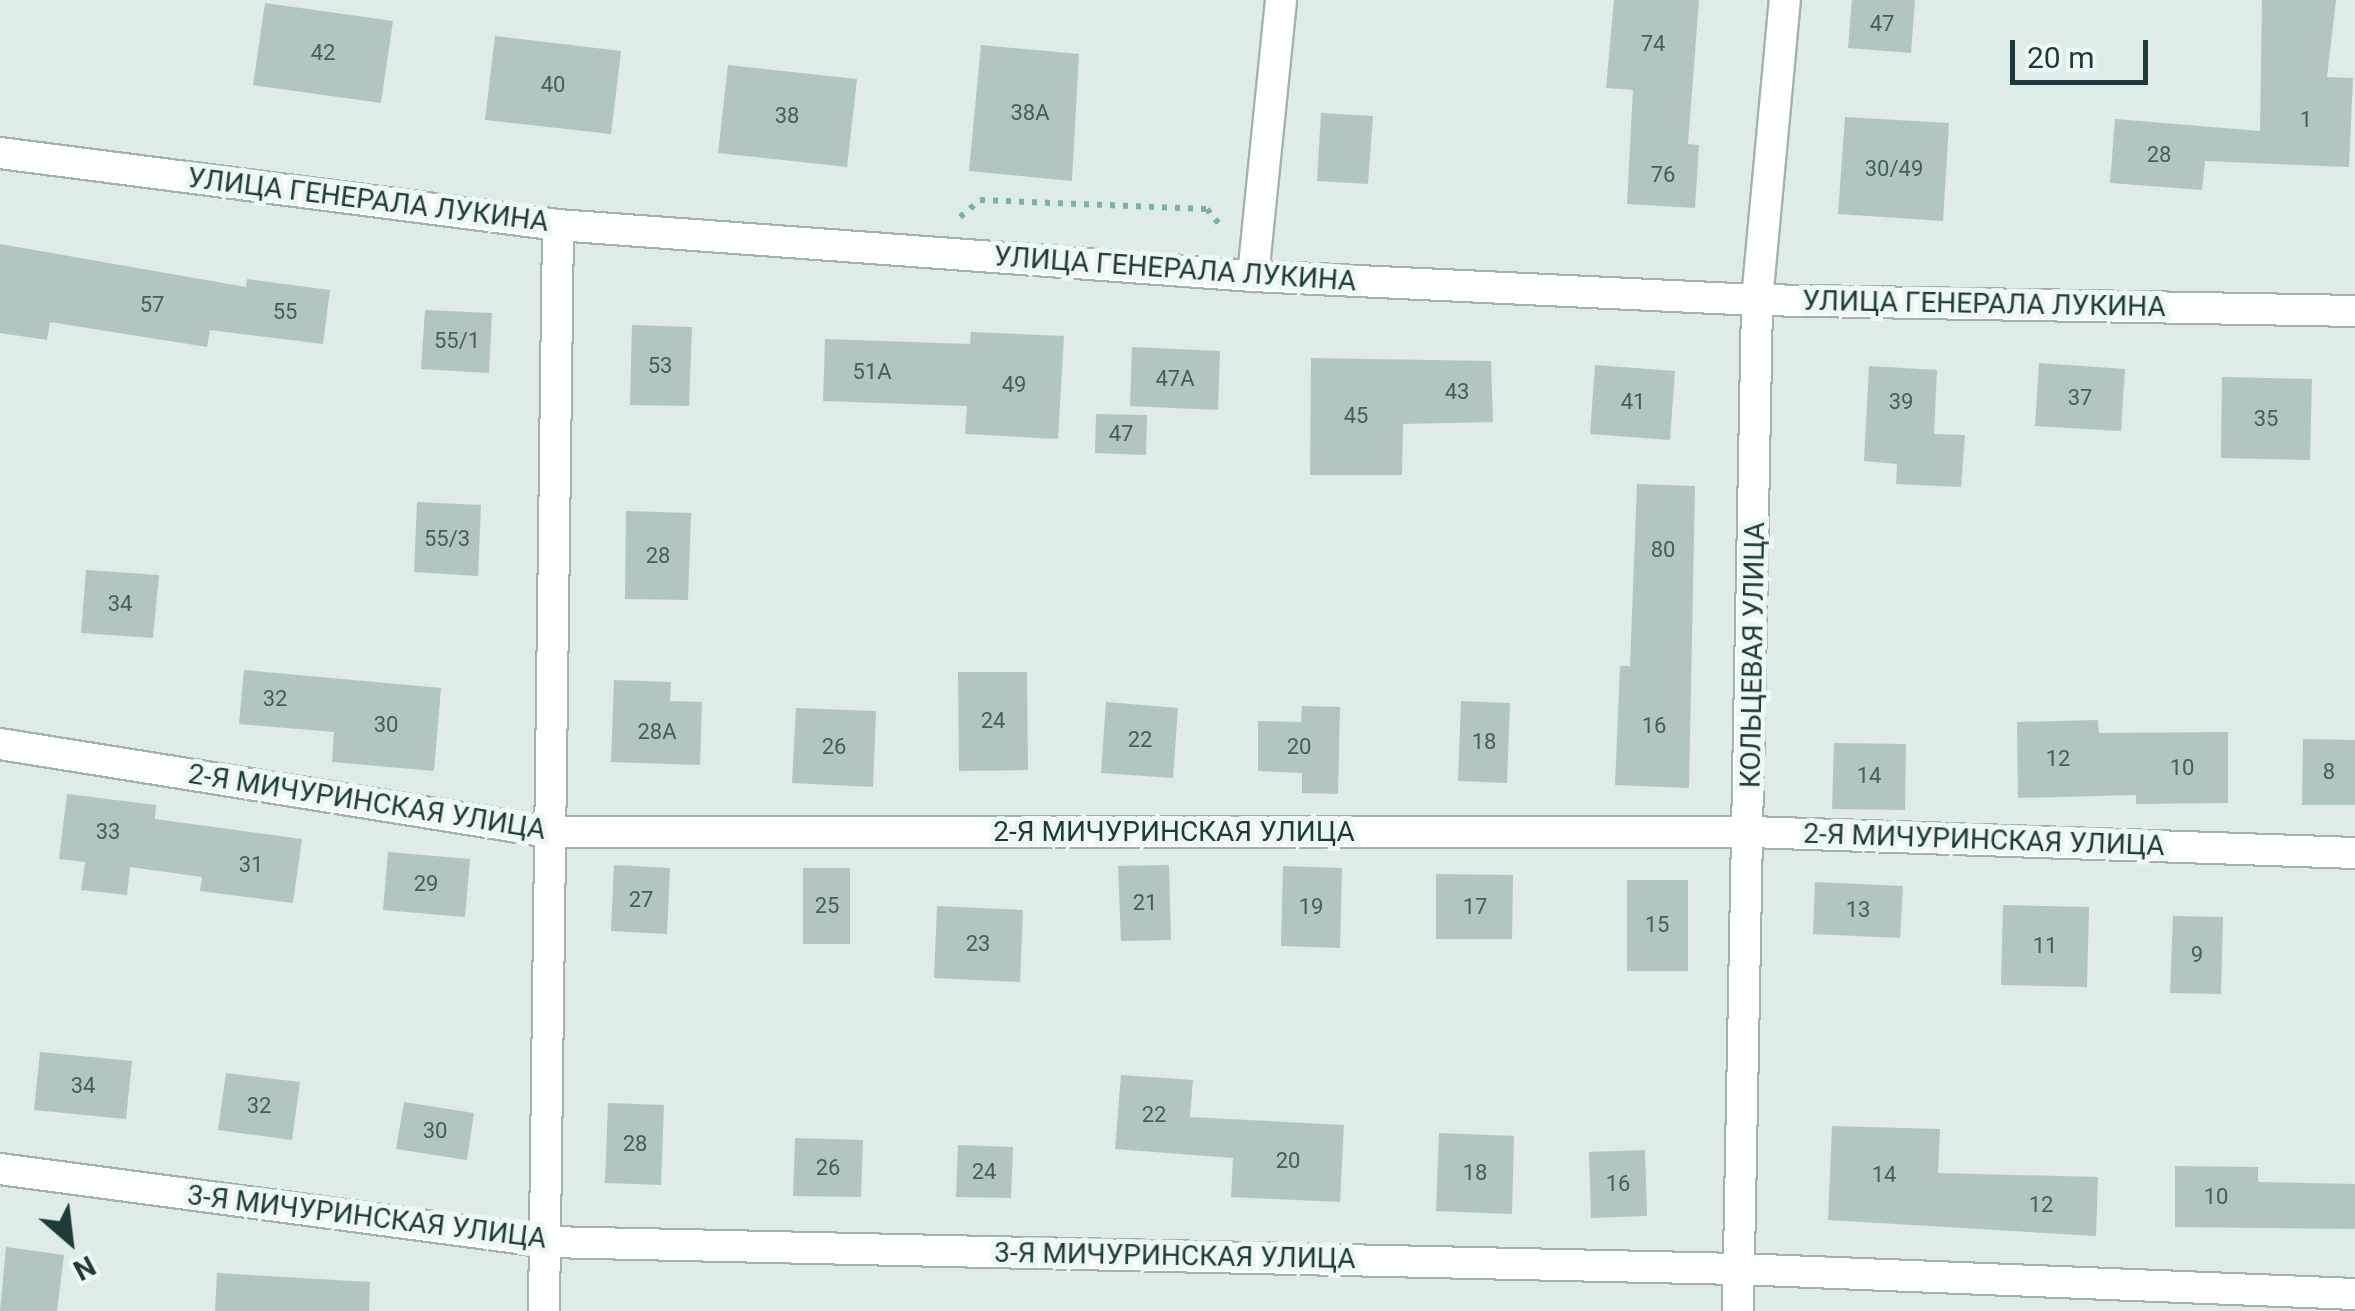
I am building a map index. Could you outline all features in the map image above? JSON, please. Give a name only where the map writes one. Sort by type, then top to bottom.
[{"type":"street","points":[[1253,276],[1281,0]]},
{"type":"street","name":"КОЛЬЦЕВАЯ УЛИЦА","points":[[1738,1311],[1752,832],[1758,300],[1785,0]]},
{"type":"street","name":"УЛИЦА ГЕНЕРАЛА ЛУКИНА","points":[[0,153],[558,225],[1253,276],[1758,300],[2355,311]]},
{"type":"street","points":[[544,1311],[548,1242],[558,225]]},
{"type":"street","name":"2-Я МИЧУРИНСКАЯ УЛИЦА","points":[[0,744],[550,832],[1752,832],[2355,852]]},
{"type":"street","name":"3-Я МИЧУРИНСКАЯ УЛИЦА","points":[[0,1169],[548,1242],[1738,1269],[2355,1294]]},
{"type":"building","points":[[1614,0],[1699,0],[1688,144],[1699,145],[1695,208],[1627,204],[1633,90],[1606,88]]},
{"type":"building","points":[[1852,0],[1915,0],[1911,53],[1848,48]]},
{"type":"building","points":[[2262,0],[2336,0],[2327,77],[2353,78],[2349,167],[2205,161],[2202,190],[2110,183],[2115,119],[2260,131]]},
{"type":"building","points":[[265,3],[393,21],[381,103],[253,85]]},
{"type":"building","points":[[495,36],[621,51],[611,134],[485,120]]},
{"type":"building","points":[[981,45],[1079,54],[1072,181],[969,171]]},
{"type":"building","points":[[728,65],[857,79],[847,167],[718,153]]},
{"type":"building","points":[[1321,113],[1373,116],[1368,184],[1317,181]]},
{"type":"building","points":[[1845,117],[1949,123],[1943,221],[1838,214]]},
{"type":"building","points":[[0,244],[246,287],[247,279],[330,290],[323,344],[210,330],[207,347],[50,322],[47,340],[0,333]]},
{"type":"building","points":[[425,310],[492,313],[489,373],[421,369]]},
{"type":"building","points":[[632,325],[692,327],[689,406],[630,405]]},
{"type":"building","points":[[971,332],[1064,336],[1058,439],[965,434],[967,406],[823,401],[825,339],[970,344]]},
{"type":"building","points":[[1132,347],[1220,351],[1218,410],[1130,406]]},
{"type":"building","points":[[1311,358],[1491,361],[1493,422],[1403,424],[1402,475],[1310,475]]},
{"type":"building","points":[[2039,363],[2125,369],[2121,431],[2035,426]]},
{"type":"building","points":[[1595,365],[1675,371],[1670,440],[1590,434]]},
{"type":"building","points":[[1869,366],[1937,370],[1934,434],[1965,435],[1961,487],[1896,484],[1897,464],[1864,461]]},
{"type":"building","points":[[2222,377],[2312,379],[2310,460],[2221,458]]},
{"type":"building","points":[[1096,414],[1147,415],[1146,455],[1095,453]]},
{"type":"building","points":[[1637,484],[1695,486],[1689,788],[1615,785],[1620,666],[1630,666]]},
{"type":"building","points":[[417,502],[481,505],[478,576],[414,572]]},
{"type":"building","points":[[626,511],[691,513],[688,600],[625,599]]},
{"type":"building","points":[[86,570],[159,575],[153,638],[81,633]]},
{"type":"building","points":[[244,670],[441,688],[434,771],[332,762],[334,732],[239,724]]},
{"type":"building","points":[[958,672],[1027,672],[1028,770],[959,771]]},
{"type":"building","points":[[614,680],[671,682],[670,701],[702,702],[700,765],[611,762]]},
{"type":"building","points":[[1461,701],[1510,703],[1507,783],[1458,781]]},
{"type":"building","points":[[1106,702],[1178,708],[1173,778],[1101,773]]},
{"type":"building","points":[[1302,706],[1340,707],[1338,794],[1302,793],[1302,773],[1258,771],[1258,721],[1301,722]]},
{"type":"building","points":[[796,708],[876,711],[873,787],[792,783]]},
{"type":"building","points":[[2098,720],[2099,733],[2228,732],[2228,803],[2136,804],[2136,795],[2018,798],[2017,722]]},
{"type":"building","points":[[2303,739],[2355,740],[2355,805],[2302,805]]},
{"type":"building","points":[[1834,743],[1906,744],[1905,810],[1832,809]]},
{"type":"building","points":[[67,794],[156,805],[155,819],[302,839],[293,903],[200,891],[202,877],[130,867],[127,895],[81,890],[85,862],[59,859]]},
{"type":"building","points":[[388,852],[470,859],[465,917],[383,910]]},
{"type":"building","points":[[614,865],[670,868],[667,934],[611,931]]},
{"type":"building","points":[[1169,865],[1171,940],[1121,941],[1118,866]]},
{"type":"building","points":[[1283,866],[1342,868],[1340,948],[1281,946]]},
{"type":"building","points":[[803,868],[850,868],[850,944],[803,944]]},
{"type":"building","points":[[1436,874],[1513,875],[1512,939],[1436,939]]},
{"type":"building","points":[[1627,880],[1688,880],[1688,971],[1627,971]]},
{"type":"building","points":[[1815,882],[1903,886],[1900,938],[1813,934]]},
{"type":"building","points":[[2003,905],[2089,907],[2087,987],[2001,985]]},
{"type":"building","points":[[937,906],[1023,910],[1020,982],[934,978]]},
{"type":"building","points":[[2173,916],[2223,917],[2221,994],[2170,993]]},
{"type":"building","points":[[40,1052],[132,1061],[126,1119],[34,1110]]},
{"type":"building","points":[[226,1073],[300,1082],[292,1140],[218,1130]]},
{"type":"building","points":[[1121,1075],[1193,1080],[1190,1117],[1344,1125],[1340,1202],[1231,1197],[1233,1158],[1115,1149]]},
{"type":"building","points":[[404,1102],[474,1113],[467,1160],[396,1149]]},
{"type":"building","points":[[608,1103],[664,1105],[661,1185],[605,1183]]},
{"type":"building","points":[[1832,1126],[1940,1129],[1938,1173],[2098,1177],[2096,1236],[1828,1220]]},
{"type":"building","points":[[1439,1133],[1514,1136],[1512,1214],[1436,1211]]},
{"type":"building","points":[[795,1138],[863,1140],[861,1197],[793,1196]]},
{"type":"building","points":[[958,1145],[1013,1147],[1011,1198],[956,1197]]},
{"type":"building","points":[[1645,1150],[1647,1216],[1591,1218],[1589,1152]]},
{"type":"building","points":[[2175,1166],[2258,1167],[2258,1182],[2355,1184],[2355,1229],[2175,1227]]},
{"type":"building","points":[[6,1247],[64,1255],[57,1311],[0,1311]]},
{"type":"building","points":[[217,1273],[370,1282],[369,1311],[215,1311]]}]
